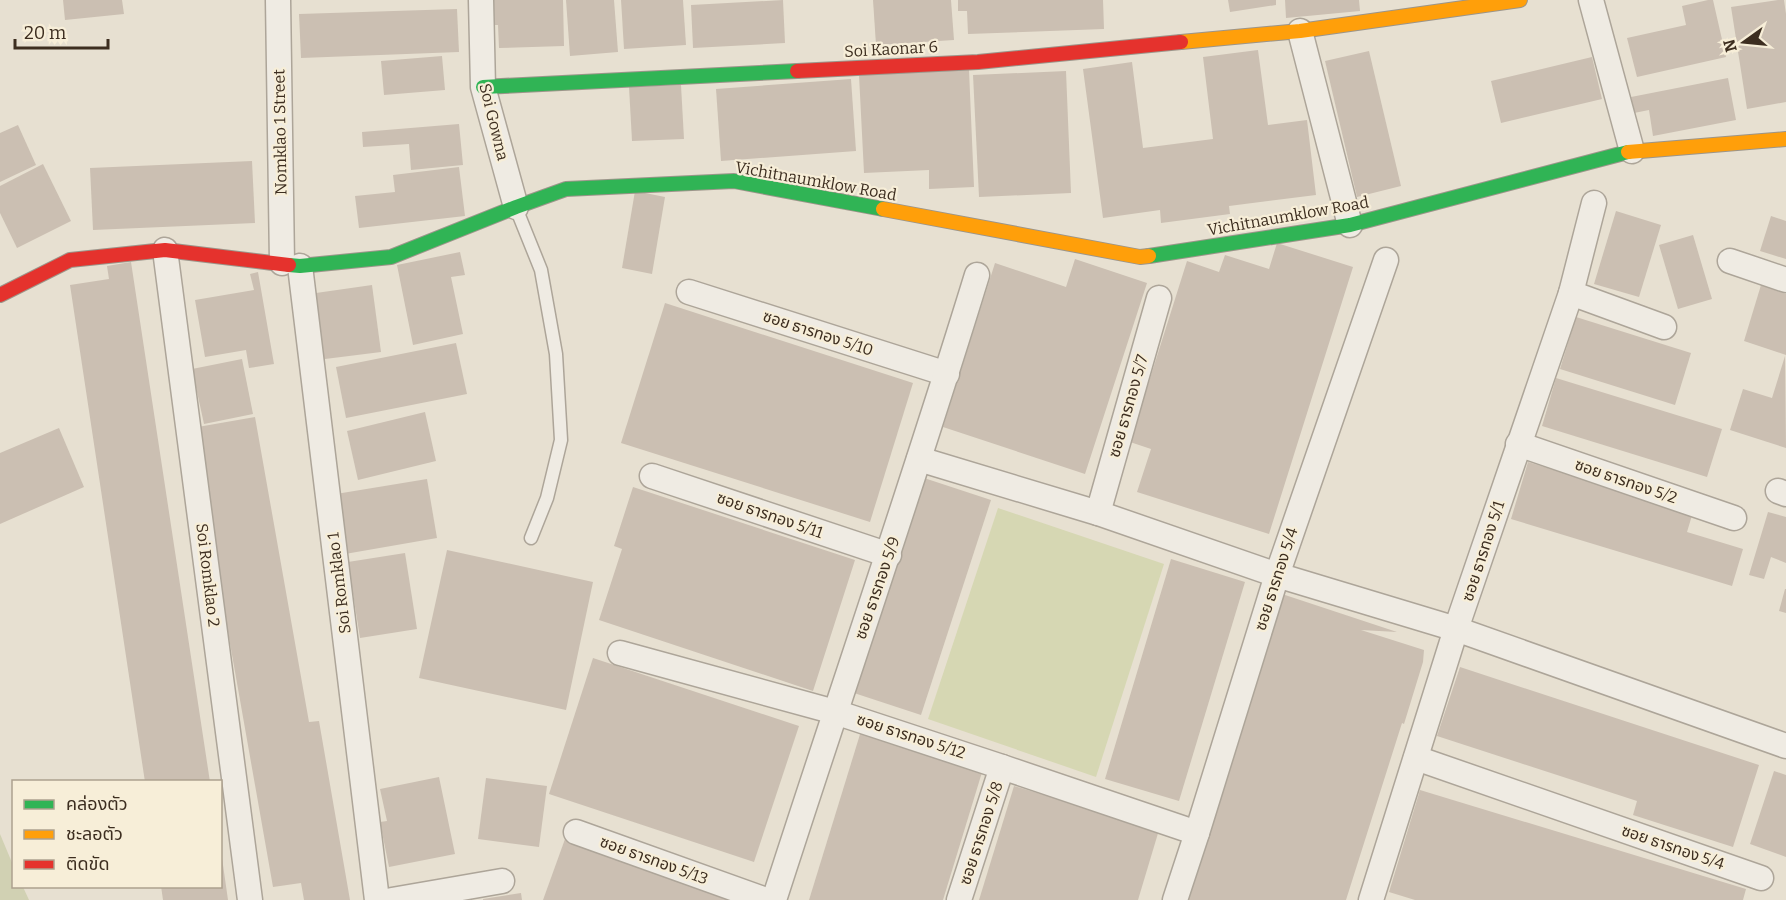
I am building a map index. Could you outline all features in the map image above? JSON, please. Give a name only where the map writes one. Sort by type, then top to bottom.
[{"type":"street","name":"Nomklao 1 Street","points":[[278,0],[291,265]]},
{"type":"street","name":"Soi Gowna","points":[[481,0],[483,87],[516,207]]},
{"type":"street","name":"Soi Kaonar 6","points":[[483,87],[978,62],[1300,31],[1520,0]]},
{"type":"street","points":[[1591,0],[1632,151]]},
{"type":"street","points":[[1300,31],[1350,225]]},
{"type":"street","name":"Vichitnaumklow Road","points":[[0,295],[70,260],[165,250],[291,265],[391,257],[566,189],[734,181],[1140,257],[1350,225],[1632,151],[1786,139]]},
{"type":"street","name":"ซอย ธารทอง 5/1","points":[[1371,900],[1456,629],[1570,293],[1594,203]]},
{"type":"street","name":"Soi Romklao 2","points":[[165,250],[250,900]]},
{"type":"street","name":"ซอย ธารทอง 5/4","points":[[1175,900],[1277,575],[1386,260]]},
{"type":"street","points":[[1730,261],[1786,280]]},
{"type":"street","name":"Soi Romklao 1","points":[[291,265],[377,900]]},
{"type":"street","name":"ซอย ธารทอง 5/9","points":[[774,900],[889,555],[977,275]]},
{"type":"street","name":"ซอย ธารทอง 5/10","points":[[689,291],[947,374]]},
{"type":"street","points":[[1570,293],[1664,327]]},
{"type":"street","name":"ซอย ธารทอง 5/7","points":[[1098,513],[1159,298]]},
{"type":"street","name":"ซอย ธารทอง 5/2","points":[[1518,444],[1734,518]]},
{"type":"street","points":[[920,459],[1098,513],[1277,575],[1456,629],[1786,746]]},
{"type":"street","name":"ซอย ธารทอง 5/11","points":[[652,476],[889,555]]},
{"type":"street","name":"ซอย ธารทอง 5/12","points":[[620,653],[835,712],[1197,833]]},
{"type":"street","name":"ซอย ธารทอง 5/4","points":[[1416,758],[1761,878]]},
{"type":"street","name":"ซอย ธารทอง 5/8","points":[[959,900],[1002,766]]},
{"type":"street","name":"ซอย ธารทอง 5/13","points":[[576,832],[766,900]]},
{"type":"street","points":[[392,900],[502,881]]},
{"type":"lane","points":[[516,207],[541,270],[556,354],[561,440],[547,498],[531,538]]},
{"type":"green space","points":[[998,508],[1164,564],[1096,777],[928,719]]},
{"type":"green space","points":[[0,834],[12,863],[12,888],[23,888],[29,900],[0,900]]},
{"type":"building","points":[[63,0],[122,0],[124,14],[65,20]]},
{"type":"building","points":[[490,0],[563,0],[564,46],[499,48],[498,25],[490,25]]},
{"type":"building","points":[[566,0],[614,0],[618,52],[570,56]]},
{"type":"building","points":[[621,0],[683,0],[686,45],[624,49]]},
{"type":"building","points":[[783,0],[785,43],[693,48],[691,5]]},
{"type":"building","points":[[873,0],[951,0],[954,40],[876,45]]},
{"type":"building","points":[[958,0],[1103,0],[1104,29],[968,34],[967,11],[958,11]]},
{"type":"building","points":[[1228,0],[1276,0],[1276,5],[1230,12]]},
{"type":"building","points":[[1285,0],[1359,0],[1360,11],[1286,18]]},
{"type":"building","points":[[1713,0],[1726,57],[1637,77],[1627,38],[1686,25],[1682,6]]},
{"type":"building","points":[[1784,0],[1786,14],[1786,102],[1747,109],[1731,7]]},
{"type":"building","points":[[457,9],[459,52],[301,58],[299,14]]},
{"type":"building","points":[[1258,50],[1268,125],[1307,120],[1316,195],[1229,206],[1230,214],[1161,223],[1160,210],[1103,218],[1083,69],[1132,62],[1143,148],[1213,139],[1203,57]]},
{"type":"building","points":[[1369,51],[1401,186],[1357,197],[1325,61]]},
{"type":"building","points":[[442,56],[445,90],[384,95],[381,61]]},
{"type":"building","points":[[1592,57],[1602,99],[1501,123],[1491,81]]},
{"type":"building","points":[[969,70],[974,187],[929,189],[929,170],[864,173],[859,75]]},
{"type":"building","points":[[1066,71],[1071,193],[979,197],[973,75]]},
{"type":"building","points":[[1728,78],[1736,120],[1653,136],[1649,110],[1634,113],[1631,97]]},
{"type":"building","points":[[851,79],[856,151],[721,161],[716,89]]},
{"type":"building","points":[[681,85],[684,139],[632,141],[629,87]]},
{"type":"building","points":[[459,124],[463,165],[411,170],[409,144],[363,147],[362,132]]},
{"type":"building","points":[[18,125],[36,165],[0,182],[0,133]]},
{"type":"building","points":[[252,161],[255,223],[93,230],[90,168]]},
{"type":"building","points":[[43,164],[71,221],[17,248],[0,213],[0,186]]},
{"type":"building","points":[[459,167],[465,216],[359,228],[355,196],[395,192],[393,175]]},
{"type":"building","points":[[635,191],[665,197],[652,274],[622,268]]},
{"type":"building","points":[[1616,211],[1661,225],[1639,297],[1594,284]]},
{"type":"building","points":[[1771,216],[1786,221],[1786,259],[1760,251]]},
{"type":"building","points":[[1693,235],[1712,299],[1678,309],[1659,245]]},
{"type":"building","points":[[1277,243],[1353,267],[1269,534],[1137,492],[1151,449],[1130,442],[1187,261],[1219,272],[1225,255],[1269,269]]},
{"type":"building","points":[[460,252],[465,275],[451,277],[463,334],[413,345],[397,265]]},
{"type":"building","points":[[1075,259],[1147,283],[1085,474],[943,427],[995,263],[1066,287]]},
{"type":"building","points":[[131,262],[210,780],[145,780],[70,285],[109,279],[107,266]]},
{"type":"building","points":[[258,272],[274,364],[249,368],[246,350],[205,357],[195,300],[254,290],[250,274]]},
{"type":"building","points":[[372,285],[381,352],[317,360],[309,294]]},
{"type":"building","points":[[1761,285],[1786,294],[1786,355],[1744,341]]},
{"type":"building","points":[[665,303],[913,383],[870,522],[621,443]]},
{"type":"building","points":[[1576,317],[1691,353],[1675,405],[1560,369]]},
{"type":"building","points":[[456,343],[467,394],[346,418],[336,367]]},
{"type":"building","points":[[1785,356],[1786,448],[1730,430],[1743,389],[1772,398]]},
{"type":"building","points":[[242,359],[253,414],[204,424],[192,369]]},
{"type":"building","points":[[1556,378],[1722,429],[1707,477],[1542,426]]},
{"type":"building","points":[[425,412],[436,461],[358,480],[347,431]]},
{"type":"building","points":[[255,417],[309,722],[319,721],[350,900],[304,900],[301,883],[273,887],[192,428]]},
{"type":"building","points":[[59,428],[84,487],[0,524],[0,453]]},
{"type":"building","points":[[1528,462],[1693,512],[1687,532],[1743,549],[1732,586],[1511,519]]},
{"type":"building","points":[[921,477],[991,500],[921,715],[851,692]]},
{"type":"building","points":[[427,479],[437,538],[345,554],[336,494]]},
{"type":"building","points":[[633,487],[855,560],[813,691],[599,620],[622,549],[614,546]]},
{"type":"building","points":[[1768,512],[1786,517],[1786,563],[1771,557],[1764,579],[1749,575]]},
{"type":"building","points":[[447,550],[593,582],[566,710],[419,678]]},
{"type":"building","points":[[405,553],[417,629],[360,638],[348,562]]},
{"type":"building","points":[[1171,559],[1245,582],[1179,801],[1105,779]]},
{"type":"building","points":[[1786,589],[1786,613],[1779,611]]},
{"type":"building","points":[[1279,593],[1397,632],[1361,630],[1424,650],[1423,662],[1404,724],[1402,723],[1346,900],[1181,900]]},
{"type":"building","points":[[593,658],[799,726],[754,862],[549,794]]},
{"type":"building","points":[[1460,667],[1759,765],[1733,847],[1633,815],[1637,801],[1437,736]]},
{"type":"building","points":[[861,731],[983,769],[943,900],[809,900]]},
{"type":"building","points":[[1774,771],[1786,775],[1786,857],[1750,844]]},
{"type":"building","points":[[439,777],[455,854],[389,867],[380,822],[387,821],[380,789]]},
{"type":"building","points":[[486,778],[547,786],[539,847],[478,839]]},
{"type":"building","points":[[1014,786],[1159,830],[1138,900],[979,900]]},
{"type":"building","points":[[1420,790],[1746,889],[1743,900],[1415,900],[1389,892]]},
{"type":"building","points":[[565,839],[740,900],[543,900]]},
{"type":"building","points":[[222,858],[228,900],[163,900],[161,888],[222,888]]},
{"type":"building","points":[[521,893],[522,900],[483,900],[483,899]]},
{"type":"traffic: fast","points":[[483,87],[797,71]]},
{"type":"traffic: fast","points":[[1149,256],[1350,225],[1628,152]]},
{"type":"traffic: fast","points":[[289,265],[300,266],[391,257],[566,189],[734,181],[883,209]]},
{"type":"traffic: slow","points":[[1181,42],[1300,31],[1520,0]]},
{"type":"traffic: slow","points":[[1628,152],[1786,139]]},
{"type":"traffic: slow","points":[[883,209],[1140,257],[1149,256]]},
{"type":"traffic: jam","points":[[797,71],[978,62],[1181,42]]},
{"type":"traffic: jam","points":[[0,295],[70,260],[165,250],[289,265]]}]
